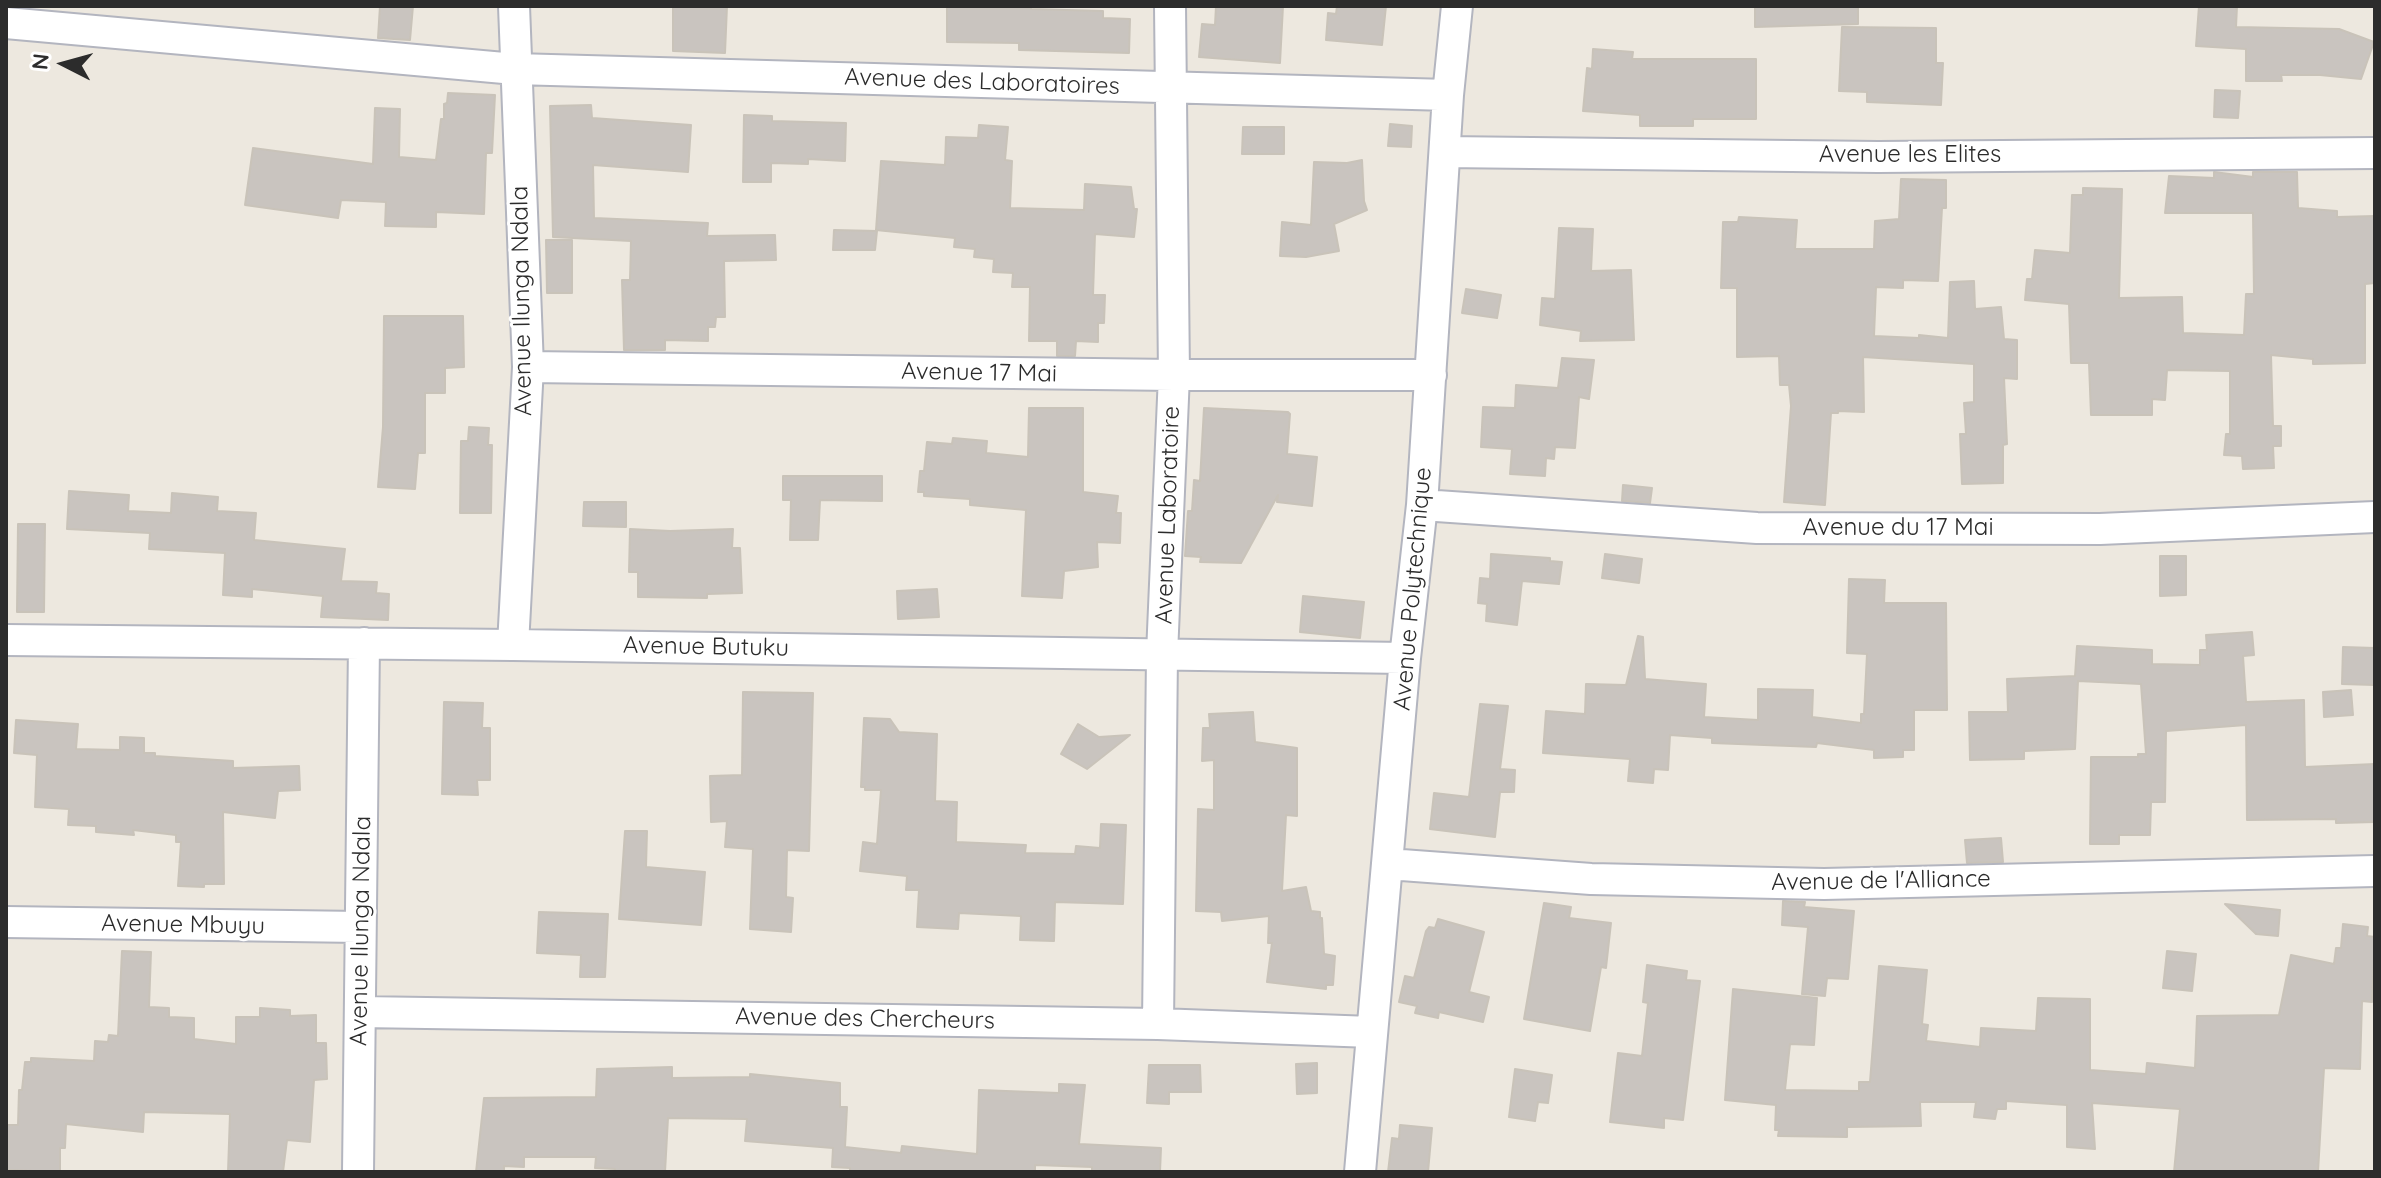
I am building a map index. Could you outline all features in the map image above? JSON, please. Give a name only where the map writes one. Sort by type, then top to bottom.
[{"type":"street","name":"Avenue Ilunga Ndala","points":[[513,645],[528,367],[514,6]]},
{"type":"street","name":"Avenue Laboratoire","points":[[1158,1024],[1162,654],[1174,375],[1170,6]]},
{"type":"street","name":"Avenue Polytechnique","points":[[1360,1172],[1405,658],[1422,505],[1448,95],[1457,6]]},
{"type":"street","name":"Avenue des Laboratoires","points":[[6,23],[515,69],[1448,95]]},
{"type":"street","name":"Avenue les Elites","points":[[1445,152],[1878,157],[2375,153]]},
{"type":"street","name":"Avenue 17 Mai","points":[[528,367],[1431,375]]},
{"type":"street","name":"Avenue du 17 Mai","points":[[1422,505],[1757,528],[2100,529],[2375,517]]},
{"type":"street","name":"Avenue Butuku","points":[[6,640],[1405,658]]},
{"type":"street","name":"Avenue Ilunga Ndala","points":[[358,1172],[364,643]]},
{"type":"street","name":"Avenue de l'Alliance","points":[[1388,864],[1591,879],[1824,884],[2375,871]]},
{"type":"street","name":"Avenue Mbuyu","points":[[6,922],[360,927]]},
{"type":"street","name":"Avenue des Chercheurs","points":[[360,1012],[1158,1024],[1371,1032]]},
{"type":"building","points":[[380,6],[413,6],[410,40],[378,38]]},
{"type":"building","points":[[673,6],[727,6],[725,53],[673,51]]},
{"type":"building","points":[[947,6],[1031,6],[1031,9],[1103,11],[1103,18],[1130,19],[1129,53],[1019,50],[1019,43],[947,42]]},
{"type":"building","points":[[1216,6],[1283,6],[1280,63],[1199,57],[1202,24],[1215,25]]},
{"type":"building","points":[[1337,6],[1386,6],[1382,45],[1326,40],[1328,13],[1336,14]]},
{"type":"building","points":[[1755,6],[1858,6],[1858,24],[1755,27]]},
{"type":"building","points":[[2199,6],[2237,6],[2236,27],[2339,29],[2374,42],[2361,79],[2281,75],[2282,81],[2246,81],[2246,49],[2196,46]]},
{"type":"building","points":[[1842,27],[1936,28],[1936,63],[1943,63],[1941,105],[1867,102],[1867,92],[1839,91]]},
{"type":"building","points":[[1593,49],[1633,52],[1632,59],[1756,59],[1756,119],[1693,119],[1693,126],[1640,126],[1640,115],[1583,111],[1587,68],[1592,69]]},
{"type":"building","points":[[2215,90],[2240,91],[2238,118],[2214,117]]},
{"type":"building","points":[[448,93],[495,95],[492,153],[486,153],[484,214],[436,212],[436,227],[385,226],[386,202],[341,200],[338,218],[245,205],[253,148],[373,164],[375,108],[400,109],[399,157],[436,160]]},
{"type":"building","points":[[591,105],[592,118],[691,125],[688,172],[593,165],[594,218],[708,223],[707,236],[775,235],[776,260],[724,261],[725,317],[716,317],[715,327],[708,327],[708,341],[665,340],[665,350],[624,350],[622,280],[630,280],[631,241],[553,237],[550,106]]},
{"type":"building","points":[[744,115],[772,116],[772,121],[846,123],[845,161],[808,159],[808,164],[771,163],[771,182],[743,182]]},
{"type":"building","points":[[1390,124],[1412,126],[1411,147],[1388,146]]},
{"type":"building","points":[[979,125],[1008,127],[1005,160],[1012,161],[1010,208],[1084,210],[1085,184],[1131,187],[1134,209],[1137,209],[1134,237],[1095,234],[1093,295],[1105,295],[1104,323],[1098,323],[1098,342],[1076,341],[1075,356],[1057,356],[1057,341],[1029,341],[1030,287],[1012,287],[1013,273],[993,272],[994,259],[974,257],[975,249],[954,247],[955,238],[876,230],[881,161],[945,165],[946,137],[978,138]]},
{"type":"building","points":[[1243,127],[1284,127],[1284,154],[1242,154]]},
{"type":"building","points":[[1362,160],[1367,210],[1334,224],[1339,251],[1306,257],[1280,256],[1282,222],[1311,225],[1314,162]]},
{"type":"building","points":[[2214,172],[2253,177],[2253,172],[2297,172],[2298,208],[2337,211],[2337,217],[2375,216],[2375,283],[2365,284],[2365,363],[2313,364],[2313,359],[2271,355],[2273,426],[2281,426],[2281,446],[2273,446],[2274,468],[2243,469],[2242,456],[2224,455],[2226,434],[2230,434],[2230,371],[2167,370],[2165,400],[2152,399],[2152,415],[2091,415],[2089,363],[2071,363],[2069,304],[2025,300],[2027,279],[2032,279],[2035,250],[2070,253],[2072,195],[2083,195],[2083,188],[2122,189],[2119,298],[2182,297],[2183,333],[2244,335],[2246,294],[2254,294],[2253,213],[2165,213],[2169,176],[2214,178]]},
{"type":"building","points":[[1901,179],[1946,180],[1938,281],[1903,280],[1903,288],[1876,287],[1874,336],[1948,338],[1950,282],[1974,281],[1975,309],[2001,307],[2004,339],[2017,340],[2017,379],[2004,378],[2007,444],[2003,445],[2003,483],[1962,484],[1960,434],[1966,434],[1964,403],[1974,402],[1974,364],[1863,357],[1864,412],[1831,413],[1825,505],[1784,502],[1791,406],[1789,385],[1780,385],[1779,356],[1737,357],[1737,288],[1721,288],[1723,222],[1738,222],[1739,217],[1797,220],[1795,249],[1874,249],[1875,221],[1899,219]]},
{"type":"building","points":[[1559,228],[1593,229],[1591,271],[1631,270],[1634,340],[1580,341],[1581,331],[1540,325],[1542,298],[1555,299]]},
{"type":"building","points":[[834,230],[877,231],[875,250],[833,250]]},
{"type":"building","points":[[546,240],[572,240],[572,293],[547,293]]},
{"type":"building","points":[[1466,289],[1501,295],[1497,318],[1462,313]]},
{"type":"building","points":[[384,316],[463,316],[464,367],[445,368],[445,393],[425,393],[425,453],[418,453],[415,489],[378,487],[383,427]]},
{"type":"building","points":[[1562,358],[1594,360],[1589,399],[1579,397],[1575,448],[1555,447],[1554,459],[1546,458],[1545,476],[1510,474],[1512,449],[1481,447],[1483,407],[1515,408],[1516,385],[1558,388]]},
{"type":"building","points":[[1029,408],[1083,408],[1083,492],[1118,496],[1116,513],[1121,513],[1120,543],[1097,542],[1098,567],[1064,571],[1062,598],[1022,596],[1026,510],[970,505],[970,499],[924,496],[924,492],[918,492],[927,442],[952,444],[953,438],[987,441],[986,453],[1028,457]]},
{"type":"building","points":[[1204,408],[1288,412],[1287,454],[1317,457],[1312,506],[1277,502],[1278,495],[1241,563],[1200,562],[1201,557],[1185,556],[1194,480],[1200,481]]},
{"type":"building","points":[[469,427],[489,428],[488,445],[492,445],[491,513],[460,513],[461,441],[468,441]]},
{"type":"building","points":[[783,476],[882,476],[882,501],[820,500],[818,540],[790,540],[791,500],[783,500]]},
{"type":"building","points":[[1623,485],[1652,488],[1650,503],[1622,501]]},
{"type":"building","points":[[69,491],[129,495],[128,511],[171,513],[172,493],[218,497],[217,511],[256,513],[254,540],[345,549],[341,581],[377,582],[376,593],[389,594],[388,620],[321,617],[323,596],[252,589],[252,597],[223,595],[225,553],[149,549],[150,533],[67,529]]},
{"type":"building","points":[[584,502],[626,502],[626,527],[583,526]]},
{"type":"building","points":[[18,524],[45,524],[44,612],[17,612]]},
{"type":"building","points":[[630,529],[733,529],[732,548],[740,548],[742,593],[707,594],[707,598],[638,597],[638,572],[629,572]]},
{"type":"building","points":[[1491,554],[1550,558],[1550,561],[1562,562],[1559,584],[1522,581],[1517,625],[1486,621],[1487,604],[1478,603],[1480,578],[1490,579]]},
{"type":"building","points":[[1605,554],[1642,559],[1639,583],[1602,578]]},
{"type":"building","points":[[2160,556],[2186,556],[2186,595],[2160,596]]},
{"type":"building","points":[[1849,579],[1885,580],[1884,603],[1946,603],[1947,710],[1914,710],[1914,750],[1903,750],[1903,757],[1874,758],[1874,750],[1817,743],[1816,747],[1712,743],[1712,738],[1670,735],[1668,770],[1654,769],[1653,783],[1628,781],[1630,759],[1543,753],[1546,711],[1585,714],[1586,684],[1626,685],[1638,636],[1643,637],[1645,679],[1706,684],[1704,717],[1758,720],[1758,689],[1813,690],[1812,717],[1861,723],[1867,654],[1847,653]]},
{"type":"building","points":[[937,589],[939,617],[898,619],[897,591]]},
{"type":"building","points":[[1303,596],[1364,602],[1360,638],[1300,632]]},
{"type":"building","points":[[2252,632],[2254,655],[2243,656],[2246,702],[2304,700],[2305,767],[2375,764],[2375,822],[2247,820],[2246,725],[2166,731],[2165,802],[2151,802],[2150,835],[2119,835],[2119,844],[2090,844],[2091,757],[2138,757],[2138,754],[2146,754],[2141,684],[2078,681],[2075,749],[2024,751],[2024,759],[1970,760],[1969,712],[2008,712],[2007,679],[2075,676],[2077,646],[2152,650],[2152,664],[2200,665],[2200,650],[2207,650],[2206,635]]},
{"type":"building","points":[[2343,647],[2375,648],[2375,685],[2342,684]]},
{"type":"building","points":[[2351,690],[2353,715],[2324,717],[2323,692]]},
{"type":"building","points":[[743,692],[813,693],[809,851],[787,850],[786,897],[793,898],[791,932],[750,929],[753,849],[725,847],[727,821],[711,822],[710,776],[742,775]]},
{"type":"building","points":[[444,702],[483,703],[482,728],[490,728],[490,780],[477,780],[478,795],[442,794]]},
{"type":"building","points":[[1480,704],[1508,706],[1500,769],[1515,770],[1514,792],[1500,792],[1495,837],[1430,829],[1434,793],[1469,797]]},
{"type":"building","points":[[1253,712],[1255,742],[1297,748],[1297,816],[1286,815],[1282,891],[1306,887],[1311,911],[1320,912],[1324,954],[1335,956],[1333,985],[1326,985],[1326,989],[1267,982],[1272,943],[1268,943],[1269,916],[1222,921],[1221,912],[1196,911],[1198,809],[1214,810],[1214,760],[1202,761],[1203,728],[1210,728],[1209,714]]},
{"type":"building","points":[[864,718],[890,719],[899,732],[937,734],[935,801],[957,802],[956,842],[1026,845],[1025,853],[1075,854],[1076,846],[1100,848],[1101,824],[1126,825],[1123,904],[1055,902],[1054,941],[1020,940],[1021,916],[959,913],[958,929],[917,927],[919,890],[906,890],[907,876],[860,871],[863,842],[877,844],[881,790],[861,787]]},
{"type":"building","points":[[16,720],[78,724],[76,749],[120,750],[120,737],[144,738],[144,753],[155,753],[155,756],[233,761],[233,768],[299,766],[300,790],[278,791],[275,818],[223,812],[224,884],[178,886],[181,842],[176,842],[176,835],[133,830],[134,835],[96,832],[96,826],[68,825],[69,809],[35,807],[37,755],[14,753]]},
{"type":"building","points":[[1078,724],[1099,737],[1130,735],[1087,769],[1061,754]]},
{"type":"building","points":[[625,831],[647,831],[646,867],[705,872],[701,925],[619,919]]},
{"type":"building","points":[[2001,838],[2003,862],[1967,863],[1965,840]]},
{"type":"building","points":[[1783,901],[1805,902],[1804,907],[1854,911],[1848,979],[1827,978],[1825,996],[1802,994],[1808,927],[1782,925]]},
{"type":"building","points":[[1544,903],[1571,907],[1569,918],[1611,923],[1606,968],[1601,967],[1590,1031],[1524,1019]]},
{"type":"building","points":[[2225,904],[2280,910],[2278,936],[2256,934]]},
{"type":"building","points":[[539,912],[608,914],[605,977],[580,977],[581,955],[537,953]]},
{"type":"building","points":[[1438,919],[1484,932],[1469,992],[1489,997],[1483,1022],[1439,1012],[1438,1018],[1415,1013],[1417,1006],[1399,1002],[1405,976],[1414,978],[1426,931],[1429,927],[1435,928]]},
{"type":"building","points":[[2343,924],[2368,927],[2367,936],[2375,937],[2372,1002],[2362,1001],[2360,1069],[2324,1068],[2318,1172],[2174,1172],[2180,1109],[2092,1103],[2095,1149],[2067,1147],[2067,1105],[2006,1101],[2006,1109],[1997,1109],[1995,1119],[1974,1117],[1976,1102],[1920,1102],[1921,1126],[1847,1127],[1847,1137],[1778,1136],[1779,1130],[1775,1130],[1776,1105],[1725,1100],[1733,989],[1817,998],[1814,1045],[1790,1044],[1785,1090],[1859,1091],[1859,1082],[1870,1082],[1879,966],[1927,970],[1922,1024],[1928,1025],[1926,1041],[1980,1047],[1981,1028],[2036,1031],[2038,998],[2090,999],[2090,1070],[2146,1074],[2147,1063],[2195,1068],[2197,1016],[2279,1015],[2291,955],[2334,964],[2336,948],[2341,948]]},
{"type":"building","points":[[122,951],[151,952],[149,1007],[169,1008],[169,1017],[194,1018],[194,1039],[236,1044],[236,1017],[260,1017],[260,1008],[290,1010],[290,1016],[316,1015],[316,1043],[326,1043],[327,1079],[314,1080],[310,1142],[287,1140],[283,1172],[228,1172],[230,1114],[144,1112],[143,1132],[66,1124],[65,1148],[60,1148],[60,1172],[6,1170],[6,1125],[18,1125],[19,1090],[22,1090],[25,1062],[31,1062],[31,1058],[94,1061],[95,1041],[108,1042],[109,1035],[118,1036]]},
{"type":"building","points":[[2167,951],[2196,954],[2192,991],[2163,988]]},
{"type":"building","points":[[1647,965],[1687,971],[1686,980],[1700,981],[1683,1120],[1664,1118],[1664,1128],[1610,1122],[1618,1053],[1642,1056],[1648,1003],[1643,1002]]},
{"type":"building","points":[[1317,1063],[1317,1093],[1297,1094],[1296,1064]]},
{"type":"building","points":[[1149,1065],[1200,1065],[1201,1092],[1169,1092],[1169,1104],[1147,1103]]},
{"type":"building","points":[[672,1067],[672,1078],[750,1077],[750,1074],[840,1083],[840,1107],[847,1107],[845,1147],[901,1153],[902,1146],[977,1154],[979,1090],[1059,1093],[1059,1084],[1085,1085],[1079,1144],[1161,1148],[1160,1172],[1092,1172],[1092,1167],[1035,1165],[1035,1172],[850,1172],[850,1168],[832,1167],[833,1148],[745,1141],[747,1119],[668,1118],[665,1172],[615,1172],[615,1169],[595,1168],[596,1157],[524,1157],[524,1167],[504,1166],[504,1172],[476,1172],[484,1098],[596,1097],[597,1069]]},
{"type":"building","points":[[1515,1069],[1552,1075],[1548,1103],[1538,1102],[1535,1121],[1509,1117]]},
{"type":"building","points":[[1400,1125],[1432,1128],[1428,1172],[1388,1172],[1392,1138],[1399,1139]]}]
